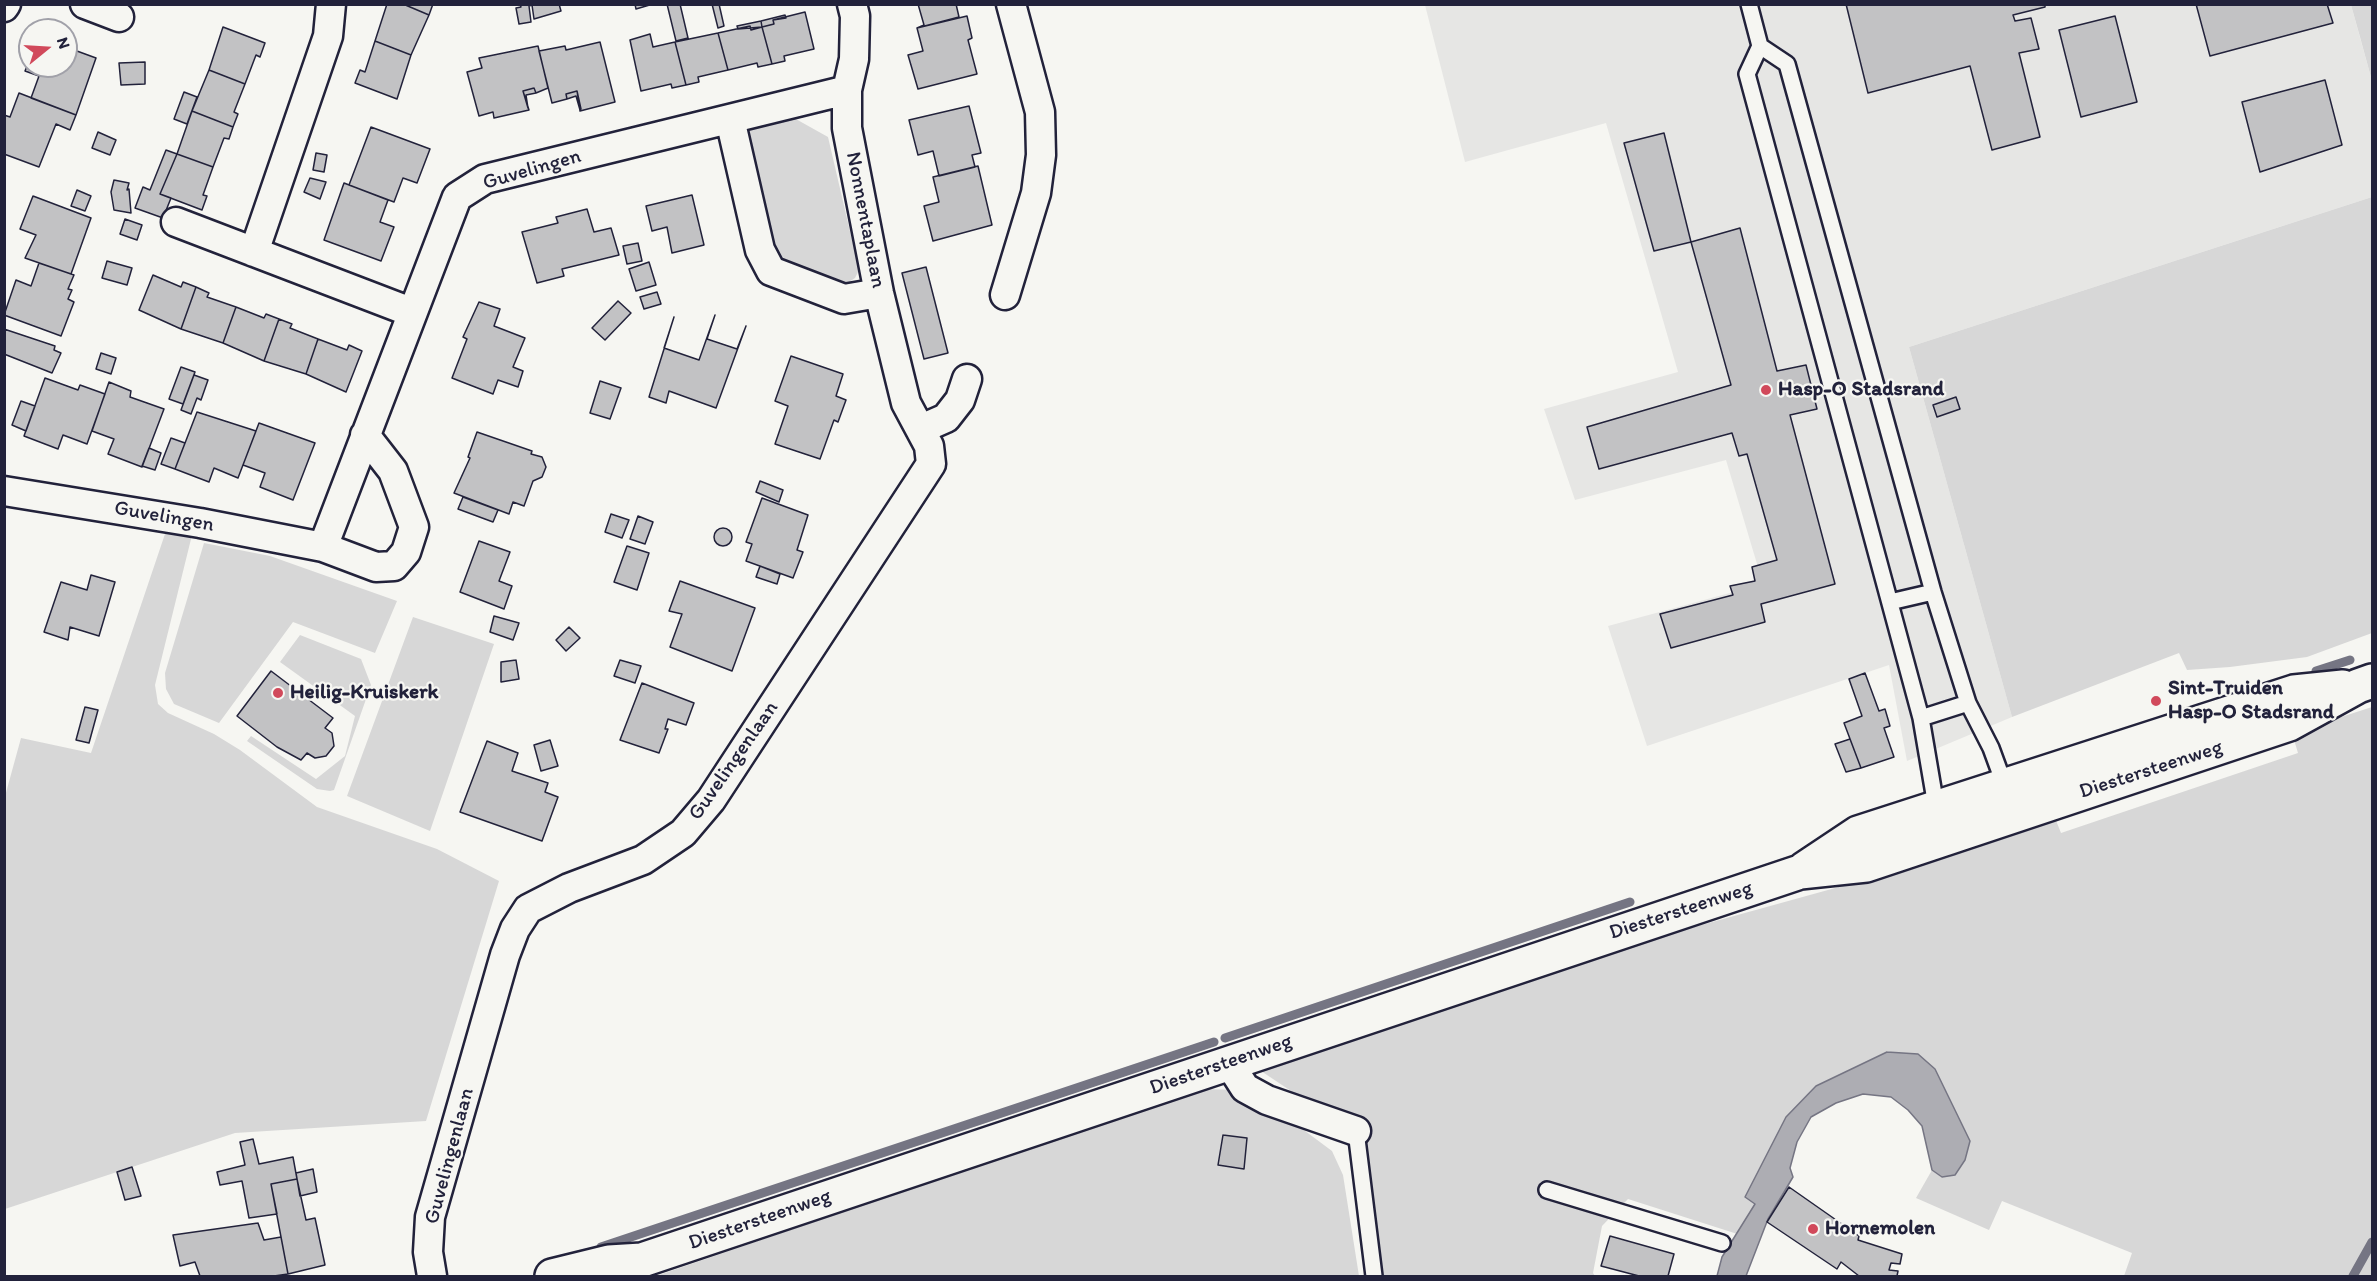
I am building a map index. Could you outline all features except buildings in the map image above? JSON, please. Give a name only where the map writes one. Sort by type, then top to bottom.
[{"type":"main road","name":"Diestersteenweg","points":[[552,1276],[609,1262],[632,1268],[1229,1063],[1800,872],[1866,865],[1941,823],[2289,724],[2365,684]]},
{"type":"street","points":[[85,4],[119,17]]},
{"type":"street","points":[[254,252],[328,36],[332,4]]},
{"type":"street","name":"Nonnentaplaan","points":[[852,4],[855,16],[854,59],[847,90],[847,128],[879,293],[906,403],[921,429]]},
{"type":"street","points":[[1005,295],[1036,192],[1041,154],[1040,112],[1011,4]]},
{"type":"street","name":"Guvelingen","points":[[323,547],[411,312],[457,197],[485,179],[847,90]]},
{"type":"street","points":[[730,118],[760,250],[771,271],[844,299],[879,293]]},
{"type":"street","points":[[176,222],[411,312]]},
{"type":"street","points":[[921,429],[946,418],[960,400],[968,380]]},
{"type":"street","name":"Guvelingenlaan","points":[[432,1276],[428,1252],[430,1216],[505,956],[515,929],[528,909],[569,888],[642,860],[683,833],[711,800],[931,464],[929,446],[921,429]]},
{"type":"street","name":"Guvelingen","points":[[4,491],[200,523],[323,547],[376,567],[394,566],[406,552],[414,526],[393,471],[365,435]]},
{"type":"street","points":[[1229,1063],[1245,1088],[1267,1100],[1356,1131]]},
{"type":"lane","points":[[1749,4],[1760,46],[1748,74],[1921,718],[1941,823]]},
{"type":"lane","points":[[1760,46],[1787,64],[1933,592],[1968,703],[1991,748],[2010,802]]},
{"type":"lane","points":[[1890,602],[1933,592]]},
{"type":"lane","points":[[1921,718],[1968,703]]},
{"type":"lane","points":[[1356,1131],[1374,1276]]},
{"type":"lane","points":[[1547,1190],[1722,1243]]},
{"type":"shaded area","name":"Hasp-O Stadsrand","points":[[1425,5],[2351,5],[2372,81],[2372,197],[1909,347],[2012,717],[1907,761],[1889,665],[1647,746],[1608,626],[1763,584],[1726,460],[1575,500],[1544,409],[1678,372],[1606,123],[1465,162]]},
{"type":"shaded area","points":[[2351,5],[2372,5],[2372,81],[2360,37]]},
{"type":"shaded area","points":[[794,118],[828,137],[859,270],[855,278],[849,282],[837,284],[812,277],[783,259],[772,242],[747,131]]},
{"type":"shaded area","points":[[2372,197],[2372,633],[2307,657],[2230,667],[2187,670],[2179,653],[2012,717],[1909,347]]},
{"type":"shaded area","points":[[166,531],[192,535],[155,685],[158,704],[168,713],[214,734],[240,750],[317,807],[437,849],[499,881],[426,1121],[235,1133],[5,1209],[4,800],[21,738],[91,753]]},
{"type":"shaded area","points":[[204,543],[270,556],[397,601],[375,653],[293,622],[219,723],[174,704],[166,689],[165,673]]},
{"type":"shaded area","points":[[413,617],[494,644],[430,831],[347,796]]},
{"type":"shaded area","points":[[300,635],[361,659],[371,685],[334,790],[330,791],[317,789],[247,741],[251,736],[316,779],[345,756],[355,716],[280,662]]},
{"type":"shaded area","points":[[2372,707],[2372,1276],[2124,1276],[2132,1253],[2002,1201],[1989,1230],[1916,1198],[1932,1170],[1942,1177],[1935,1069],[1840,1076],[1816,1086],[1786,1117],[1763,1163],[1753,1239],[1628,1199],[1602,1226],[1593,1273],[1595,1276],[1381,1276],[1360,1137],[1261,1071],[1687,929],[1893,872],[2053,813],[2061,833],[2298,753],[2292,733]]},
{"type":"shaded area","points":[[1887,1052],[1918,1054],[1935,1069],[1970,1141],[1965,1160],[1955,1175],[1942,1177],[1932,1170],[1922,1126],[1908,1110],[1891,1097],[1863,1094],[1836,1103],[1811,1117],[1797,1142],[1790,1168],[1793,1177],[1768,1219],[1746,1276],[1717,1276],[1722,1257],[1755,1204],[1745,1197],[1786,1117],[1816,1086]]},
{"type":"shaded area","points":[[1201,1089],[1241,1090],[1289,1119],[1332,1151],[1343,1175],[1359,1276],[656,1276]]},
{"type":"waterway","points":[[2316,671],[2350,660]]},
{"type":"waterway","points":[[1225,1038],[1630,902]]},
{"type":"waterway","points":[[601,1247],[1214,1042]]},
{"type":"waterway","points":[[2353,1276],[2372,1242]]},
{"type":"place","name":"Hasp-O Stadsrand","points":[[1766,390]]},
{"type":"place","name":"Heilig-Kruiskerk","points":[[278,693]]},
{"type":"place","name":"Sint-Truiden Hasp-O Stadsrand","points":[[2156,701]]},
{"type":"place","name":"Hornemolen","points":[[1813,1229]]}]
